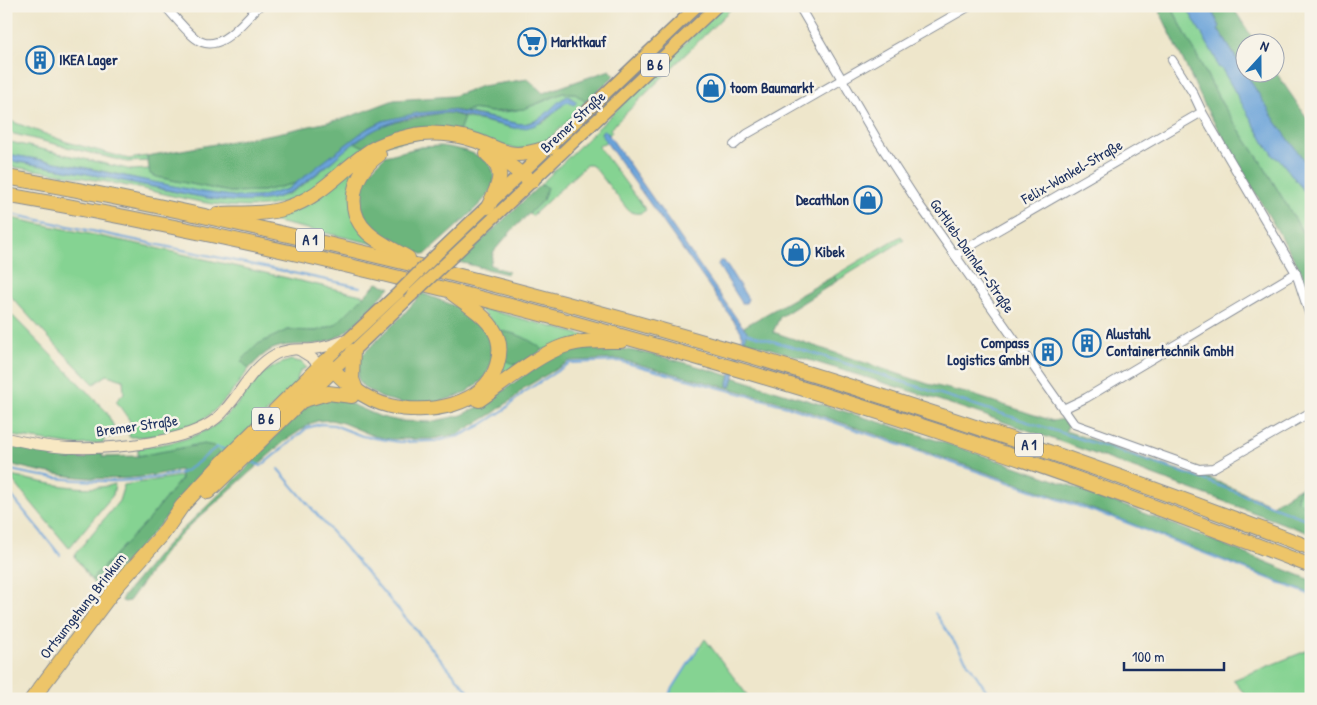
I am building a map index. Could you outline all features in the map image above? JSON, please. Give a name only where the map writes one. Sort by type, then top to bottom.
[{"type":"highway","points":[[197,215],[264,212],[286,208],[305,200],[332,182],[370,151],[383,144],[411,135],[432,133],[451,135],[474,140],[505,152],[518,154],[551,147]]},
{"type":"highway","points":[[422,266],[376,239],[364,229],[356,215],[353,194],[357,180],[364,167],[373,159],[389,150],[418,141],[440,141],[475,148],[497,156],[526,176]]},
{"type":"highway","points":[[475,148],[491,158],[498,169],[499,184],[488,207]]},
{"type":"highway","points":[[505,152],[526,176]]},
{"type":"highway","name":"A 1","points":[[6,177],[197,215],[422,266],[599,312],[739,352],[964,422],[1132,481],[1311,548]]},
{"type":"highway","name":"A 1","points":[[6,195],[219,236],[447,289],[639,341],[960,438],[1130,498],[1311,566]]},
{"type":"highway","points":[[300,401],[328,393],[355,394],[389,406],[429,409],[454,404],[480,390],[490,380],[500,357],[495,331],[481,316],[447,289]]},
{"type":"highway","points":[[327,368],[372,407],[391,413],[417,417],[436,416],[453,413],[470,406],[547,354],[564,346],[589,342],[639,341]]},
{"type":"highway","points":[[351,346],[352,379],[355,394]]},
{"type":"highway","name":"Ortsumgehung Brinkum","points":[[162,535],[188,512],[300,401],[327,368]]},
{"type":"highway","name":"Ortsumgehung Brinkum","points":[[32,699],[105,602],[162,535],[182,506],[224,461],[327,368]]},
{"type":"main road","name":"Bremer Straße","points":[[351,346],[412,295],[450,259],[551,147],[697,6]]},
{"type":"main road","name":"Bremer Straße","points":[[351,346],[399,292],[436,255],[717,6]]},
{"type":"main road","name":"B 6","points":[[327,368],[351,346]]},
{"type":"street","points":[[164,6],[196,39],[212,44],[225,39],[259,6]]},
{"type":"street","name":"Gottlieb-Daimler-Straße","points":[[798,6],[878,141],[918,203],[1074,424],[1199,469],[1213,468],[1311,412]]},
{"type":"street","points":[[734,145],[747,134],[970,6]]},
{"type":"street","points":[[1172,60],[1193,93],[1202,112],[1296,273],[1311,319]]},
{"type":"street","name":"Felix-Wankel-Straße","points":[[955,255],[1202,112]]},
{"type":"street","points":[[1063,409],[1086,398],[1296,273]]},
{"type":"street","name":"Bremer Straße","points":[[6,438],[46,446],[83,448],[139,444],[182,436],[200,429],[222,413],[264,362],[282,352],[330,346],[351,346]]},
{"type":"street","points":[[303,350],[316,354],[327,368]]},
{"type":"green space","points":[[723,6],[734,6],[610,129],[612,132],[609,135],[606,131],[601,133],[606,142],[598,146],[646,210],[637,213],[628,210],[595,168],[591,165],[586,165],[532,216],[529,213],[543,200],[547,187],[540,185]]},
{"type":"green space","points":[[1171,6],[1186,6],[1215,57],[1218,67],[1222,69],[1267,147],[1272,152],[1272,155],[1281,161],[1311,200],[1311,246],[1261,162],[1222,104]]},
{"type":"green space","points":[[1171,6],[1222,104],[1261,162],[1311,246],[1311,301],[1301,271],[1207,110],[1160,12]]},
{"type":"green space","points":[[1209,6],[1232,6],[1249,32],[1234,32],[1234,54],[1218,28],[1220,26]]},
{"type":"green space","points":[[610,70],[615,75],[586,102],[574,93],[563,93],[524,109],[492,112],[471,109],[465,112],[450,110],[383,121],[365,130],[297,183],[263,191],[230,192],[150,174],[147,156],[278,133],[346,118],[394,100],[453,96],[482,86],[528,79],[543,93]]},
{"type":"green space","points":[[1251,82],[1282,82],[1311,124],[1311,170],[1276,122]]},
{"type":"green space","points":[[563,93],[574,93],[586,102],[556,132],[537,146],[519,149],[508,147],[459,131],[464,117],[514,128],[544,122],[565,103],[575,103],[562,99],[538,119],[520,124],[465,112],[474,110],[491,112],[510,111],[528,107]]},
{"type":"green space","points":[[450,113],[464,117],[459,131],[366,148],[354,142],[384,124]]},
{"type":"green space","points":[[6,116],[13,122],[67,142],[129,159],[147,156],[148,161],[127,162],[6,132]]},
{"type":"green space","points":[[6,141],[132,170],[150,169],[157,177],[230,192],[263,191],[297,183],[279,192],[258,197],[212,194],[118,174],[6,154]]},
{"type":"green space","points":[[354,142],[366,148],[326,180],[292,199],[263,206],[228,206],[56,173],[6,166],[6,160],[101,176],[179,193],[226,200],[249,201],[270,199],[296,190]]},
{"type":"green space","points":[[441,146],[468,152],[485,160],[491,166],[494,174],[494,184],[484,200],[425,255],[386,241],[369,229],[358,205],[363,178],[385,156],[421,147]]},
{"type":"green space","points":[[359,164],[375,244],[263,219]]},
{"type":"green space","points":[[540,185],[547,187],[543,200],[513,229],[494,251],[490,265],[509,272],[507,274],[459,262]]},
{"type":"green space","points":[[6,217],[138,244],[366,296],[335,325],[316,331],[287,330],[241,361],[249,369],[224,401],[200,422],[186,429],[170,433],[129,437],[130,421],[116,401],[124,393],[123,380],[107,375],[94,384],[6,291]]},
{"type":"green space","points":[[901,236],[904,240],[837,281],[834,276]]},
{"type":"green space","points":[[834,276],[837,281],[780,317],[773,332],[928,384],[970,394],[1053,421],[1063,419],[1068,426],[1066,431],[1201,478],[1204,476],[1272,505],[1299,488],[1297,500],[1311,509],[1311,534],[975,412],[745,341],[745,326]]},
{"type":"green space","points":[[377,283],[390,287],[361,319],[344,333],[318,344],[288,345],[273,349],[262,356],[249,369],[241,361],[258,344],[287,330],[316,331],[335,325]]},
{"type":"green space","points":[[422,293],[457,307],[477,318],[491,335],[495,356],[484,379],[464,394],[436,403],[402,403],[382,398],[364,388],[358,379],[358,364],[362,355],[403,315]]},
{"type":"green space","points":[[478,307],[590,337],[543,350],[500,331]]},
{"type":"green space","points":[[6,309],[106,411],[115,434],[110,434],[111,437],[105,438],[103,443],[74,445],[6,435]]},
{"type":"green space","points":[[500,331],[523,337],[543,350],[519,366],[504,360]]},
{"type":"green space","points":[[591,346],[641,352],[691,364],[1004,462],[1088,492],[1311,580],[1311,594],[1112,516],[788,404],[619,359],[570,361],[524,388],[492,414],[458,434],[432,439],[390,439],[374,436],[331,420],[317,421],[310,424],[286,440],[194,522],[169,547],[129,601],[122,601],[122,598],[168,543],[244,471],[275,436],[310,403],[321,399],[342,400],[381,417],[399,421],[430,422],[462,415],[486,403],[550,357]]},
{"type":"green space","points":[[291,360],[301,362],[306,368],[301,370],[297,383],[218,460],[195,445],[138,456],[138,448],[175,442],[209,429],[229,413],[261,375]]},
{"type":"green space","points":[[504,360],[519,366],[497,379]]},
{"type":"green space","points":[[6,444],[46,451],[102,453],[103,457],[138,456],[204,444],[214,446],[220,453],[218,460],[100,591],[91,580],[149,519],[181,479],[180,470],[149,476],[115,479],[67,476],[6,463]]},
{"type":"green space","points":[[9,476],[89,488],[115,484],[113,495],[69,548]]},
{"type":"green space","points":[[181,476],[181,479],[149,519],[91,580],[75,557],[76,553],[119,501],[124,485]]},
{"type":"green space","points":[[1311,481],[1311,509],[1297,500],[1299,488]]},
{"type":"green space","points":[[705,639],[750,699],[666,699]]},
{"type":"green space","points":[[1311,649],[1311,699],[1249,699],[1233,680]]},
{"type":"water","points":[[1186,6],[1209,6],[1220,27],[1218,29],[1234,55],[1234,82],[1251,82],[1276,122],[1311,170],[1311,200],[1281,161],[1272,155],[1272,152],[1267,147],[1222,69],[1218,67],[1215,57]]},
{"type":"water","points":[[568,96],[577,102],[574,105],[568,102],[565,103],[536,125],[529,127],[514,128],[448,113],[425,115],[385,125],[364,136],[296,189],[280,197],[255,201],[208,198],[6,160],[6,154],[61,163],[202,192],[240,197],[259,197],[288,189],[365,130],[383,121],[418,113],[450,110],[520,124],[529,123],[536,121]]},
{"type":"water","points":[[603,130],[606,131],[747,331],[731,387],[727,386],[742,336],[741,331],[606,142],[601,133]]},
{"type":"water","points":[[721,261],[724,261],[748,299],[746,303],[742,303],[718,265]]},
{"type":"waterway","points":[[6,213],[360,287]]},
{"type":"waterway","points":[[746,333],[1115,450],[1202,479],[1311,521]]},
{"type":"waterway","points":[[250,461],[261,466],[307,428],[320,424],[334,425],[362,436],[399,442],[436,441],[459,436],[504,410],[524,392],[570,363],[619,361],[787,406],[1110,517]]},
{"type":"waterway","points":[[6,469],[83,481],[122,481],[181,473],[192,467],[217,447],[226,450]]},
{"type":"waterway","points":[[278,469],[475,699]]},
{"type":"waterway","points":[[6,489],[60,555]]},
{"type":"waterway","points":[[1112,517],[1311,595]]},
{"type":"waterway","points":[[935,613],[992,699]]},
{"type":"waterway","points":[[666,699],[699,647]]},
{"type":"place","name":"Marktkauf","points":[[532,42]]},
{"type":"place","name":"IKEA Lager","points":[[40,60]]},
{"type":"place","name":"toom Baumarkt","points":[[711,88]]},
{"type":"place","name":"Decathlon","points":[[868,200]]},
{"type":"place","name":"Kibek","points":[[796,252]]},
{"type":"place","name":"Alustahl Containertechnik GmbH","points":[[1087,343]]},
{"type":"place","name":"Compass Logistics GmbH","points":[[1048,352]]}]
